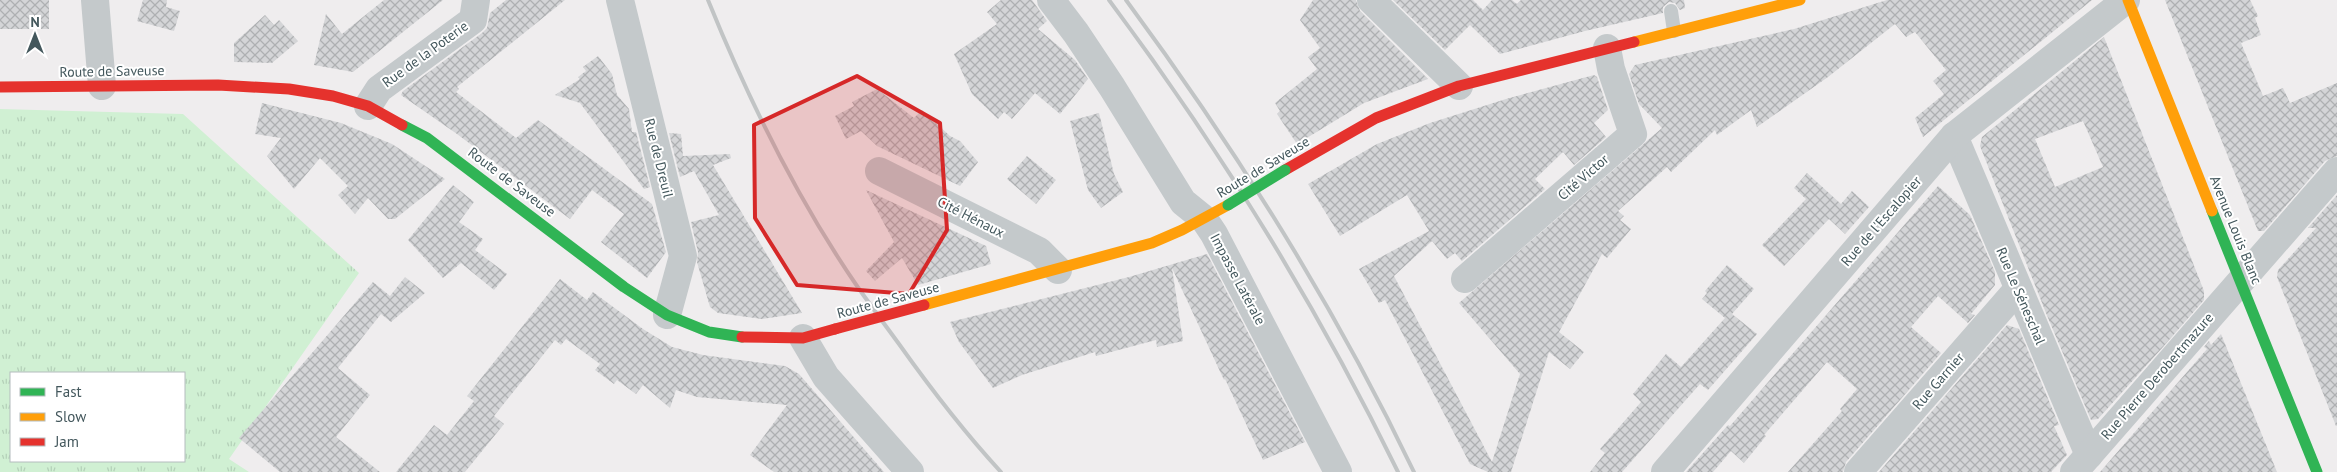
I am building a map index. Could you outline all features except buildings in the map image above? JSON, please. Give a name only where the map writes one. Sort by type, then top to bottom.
[{"type":"main road","name":"Route de Saveuse","points":[[0,87],[218,85],[289,89],[332,96],[368,106],[427,138],[624,286],[667,315],[709,332],[750,338],[803,338],[1152,243],[1204,219],[1376,118],[1459,86],[1800,0]]},
{"type":"main road","name":"Avenue Louis Blanc","points":[[2126,0],[2317,472]]},
{"type":"street","points":[[95,0],[102,86]]},
{"type":"street","name":"Rue de la Poterie","points":[[368,106],[379,89],[473,20],[476,0]]},
{"type":"street","name":"Rue de Dreuil","points":[[620,0],[683,256],[667,315]]},
{"type":"street","name":"Impasse Latérale","points":[[1051,0],[1112,87],[1183,202],[1204,219],[1214,234],[1240,279],[1338,472]]},
{"type":"street","points":[[1371,0],[1459,86]]},
{"type":"street","name":"Rue de l'Escalopier","points":[[1665,472],[1954,136],[2126,0]]},
{"type":"street","name":"Cité Victor","points":[[1465,279],[1633,134],[1611,69],[1607,48]]},
{"type":"street","name":"Rue Le Séneschal","points":[[1954,136],[2018,289],[2081,464]]},
{"type":"street","name":"Rue Pierre Derobertmazure","points":[[2081,464],[2337,170]]},
{"type":"street","name":"Cité Hénaux","points":[[879,171],[1039,251],[1058,270]]},
{"type":"street","name":"Rue Garnier","points":[[1858,472],[2018,289]]},
{"type":"street","points":[[803,338],[826,377],[910,472]]},
{"type":"lane","points":[[1671,11],[1674,31]]},
{"type":"highlighted area","points":[[857,76],[940,123],[947,230],[909,294],[797,285],[755,218],[754,125]]},
{"type":"green space","points":[[0,109],[183,114],[359,273],[229,459],[249,472],[0,472]]},
{"type":"railway","points":[[708,0],[739,73],[775,147],[814,219],[835,253],[936,394],[1001,472]]},
{"type":"railway","points":[[1109,0],[1190,113],[1265,229],[1334,348],[1398,472]]},
{"type":"railway","points":[[1126,0],[1206,113],[1281,229],[1351,349],[1414,472]]},
{"type":"traffic: fast","points":[[402,125],[427,138],[624,287],[667,315],[709,332],[742,337]]},
{"type":"traffic: fast","points":[[1228,205],[1285,170]]},
{"type":"traffic: fast","points":[[2212,211],[2317,472]]},
{"type":"traffic: slow","points":[[1634,42],[1800,0]]},
{"type":"traffic: slow","points":[[2128,0],[2212,211]]},
{"type":"traffic: slow","points":[[924,305],[1152,243],[1182,230],[1228,205]]},
{"type":"traffic: jam","points":[[1285,170],[1376,118],[1459,86],[1634,42]]},
{"type":"traffic: jam","points":[[0,87],[218,85],[289,89],[333,96],[368,106],[402,125]]},
{"type":"traffic: jam","points":[[835,329],[924,305]]},
{"type":"traffic: jam","points":[[742,337],[803,338],[835,329]]}]
